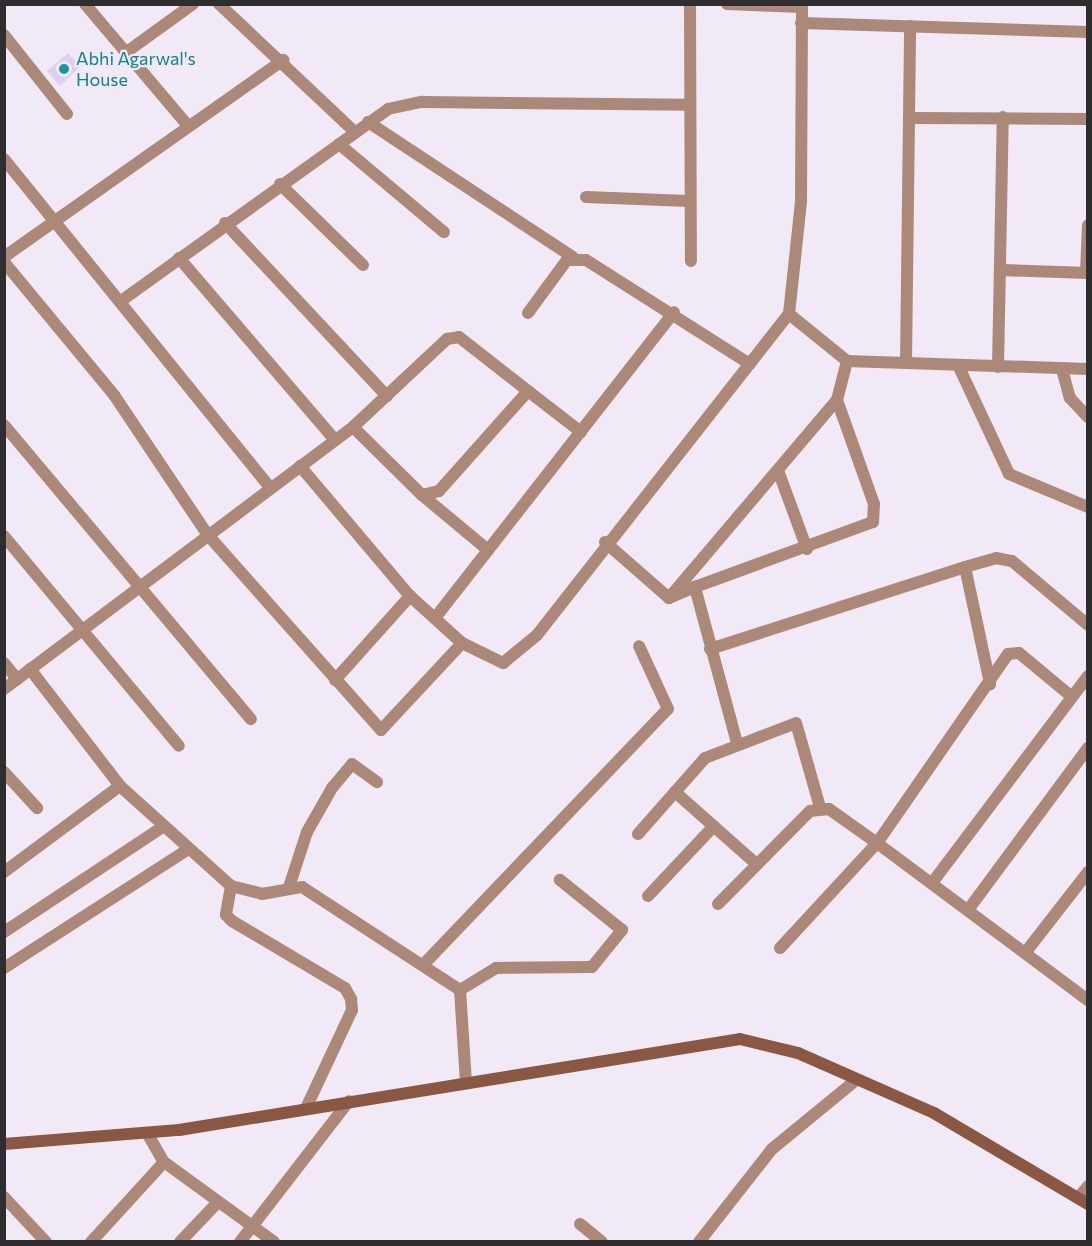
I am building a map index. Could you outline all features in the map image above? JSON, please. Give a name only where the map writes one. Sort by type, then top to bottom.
[{"type":"street","points":[[85,4],[128,51],[188,126]]},
{"type":"street","points":[[128,51],[193,4]]},
{"type":"street","points":[[219,4],[284,60],[355,132]]},
{"type":"street","points":[[690,4],[688,201],[691,261]]},
{"type":"street","points":[[300,466],[410,596],[462,643],[503,663],[537,635],[605,542],[789,314],[801,201],[802,6],[727,4]]},
{"type":"street","points":[[801,22],[1088,32]]},
{"type":"street","points":[[906,363],[910,26]]},
{"type":"street","points":[[4,35],[67,114]]},
{"type":"street","points":[[4,257],[284,60]]},
{"type":"street","points":[[121,301],[225,223],[388,109],[422,102],[688,105]]},
{"type":"street","points":[[998,367],[1003,117]]},
{"type":"street","points":[[910,118],[1088,119]]},
{"type":"street","points":[[368,122],[573,257],[594,264],[674,312],[750,364]]},
{"type":"street","points":[[339,144],[444,232]]},
{"type":"street","points":[[4,159],[270,488]]},
{"type":"street","points":[[280,184],[363,265]]},
{"type":"street","points":[[586,196],[688,201]]},
{"type":"street","points":[[225,223],[387,396]]},
{"type":"street","points":[[1000,270],[1087,273],[1088,225]]},
{"type":"street","points":[[528,313],[573,257]]},
{"type":"street","points":[[179,258],[335,440]]},
{"type":"street","points":[[4,262],[114,395],[207,534],[381,730],[462,643]]},
{"type":"street","points":[[435,618],[674,312]]},
{"type":"street","points":[[789,314],[847,361],[1088,369]]},
{"type":"street","points":[[4,689],[136,586],[352,427],[447,339],[459,337],[582,432]]},
{"type":"street","points":[[669,598],[779,473],[837,400],[847,361]]},
{"type":"street","points":[[958,365],[1009,474],[1088,507]]},
{"type":"street","points":[[1062,369],[1070,398],[1088,417]]},
{"type":"street","points":[[422,495],[439,491],[528,391]]},
{"type":"street","points":[[669,598],[695,586],[807,549],[873,522],[874,504],[837,400]]},
{"type":"street","points":[[4,425],[136,586],[251,719]]},
{"type":"street","points":[[352,427],[422,495],[488,550]]},
{"type":"street","points":[[779,473],[807,549]]},
{"type":"street","points":[[4,536],[79,631],[179,746]]},
{"type":"street","points":[[605,542],[669,598]]},
{"type":"street","points":[[710,649],[996,558],[1012,561],[1088,625]]},
{"type":"street","points":[[965,567],[990,684]]},
{"type":"street","points":[[695,586],[737,743]]},
{"type":"street","points":[[335,680],[410,596]]},
{"type":"street","points":[[423,965],[668,710],[639,646]]},
{"type":"street","points":[[780,948],[877,843],[990,684],[1008,654],[1019,653],[1072,697]]},
{"type":"street","points":[[4,663],[17,679]]},
{"type":"street","points":[[30,669],[120,786],[231,886],[262,894],[289,887],[316,893],[460,990]]},
{"type":"street","points":[[932,884],[1088,676]]},
{"type":"street","points":[[638,834],[705,758],[737,743],[796,723],[820,807],[877,843],[1088,1000]]},
{"type":"street","points":[[968,910],[1088,748]]},
{"type":"street","points":[[289,887],[307,832],[332,788],[352,764],[376,782]]},
{"type":"street","points":[[4,771],[37,808]]},
{"type":"street","points":[[4,873],[120,786]]},
{"type":"street","points":[[675,792],[754,862]]},
{"type":"street","points":[[718,904],[754,862],[795,821],[820,807]]},
{"type":"street","points":[[4,932],[164,826]]},
{"type":"street","points":[[648,896],[714,826]]},
{"type":"street","points":[[4,968],[189,849]]},
{"type":"street","points":[[1025,953],[1088,872]]},
{"type":"street","points":[[460,990],[496,968],[592,967],[622,930],[560,880]]},
{"type":"street","points":[[231,886],[226,915],[232,921],[345,988],[351,999],[352,1010],[306,1108]]},
{"type":"street","points":[[460,990],[466,1083]]},
{"type":"street","points":[[4,1144],[147,1133],[740,1039],[798,1053],[934,1113],[1083,1201],[1088,1186]]},
{"type":"street","points":[[699,1242],[772,1149],[856,1080]]},
{"type":"street","points":[[240,1242],[349,1101]]},
{"type":"street","points":[[147,1133],[164,1162],[250,1228],[274,1242]]},
{"type":"street","points":[[90,1242],[164,1162]]},
{"type":"street","points":[[4,1197],[46,1242]]},
{"type":"street","points":[[180,1242],[217,1203]]},
{"type":"street","points":[[580,1224],[602,1242]]},
{"type":"building","name":"Abhi Agarwal's House","points":[[68,53],[80,67],[60,86],[47,71]]},
{"type":"place","name":"Abhi Agarwal's House","points":[[64,69]]}]
